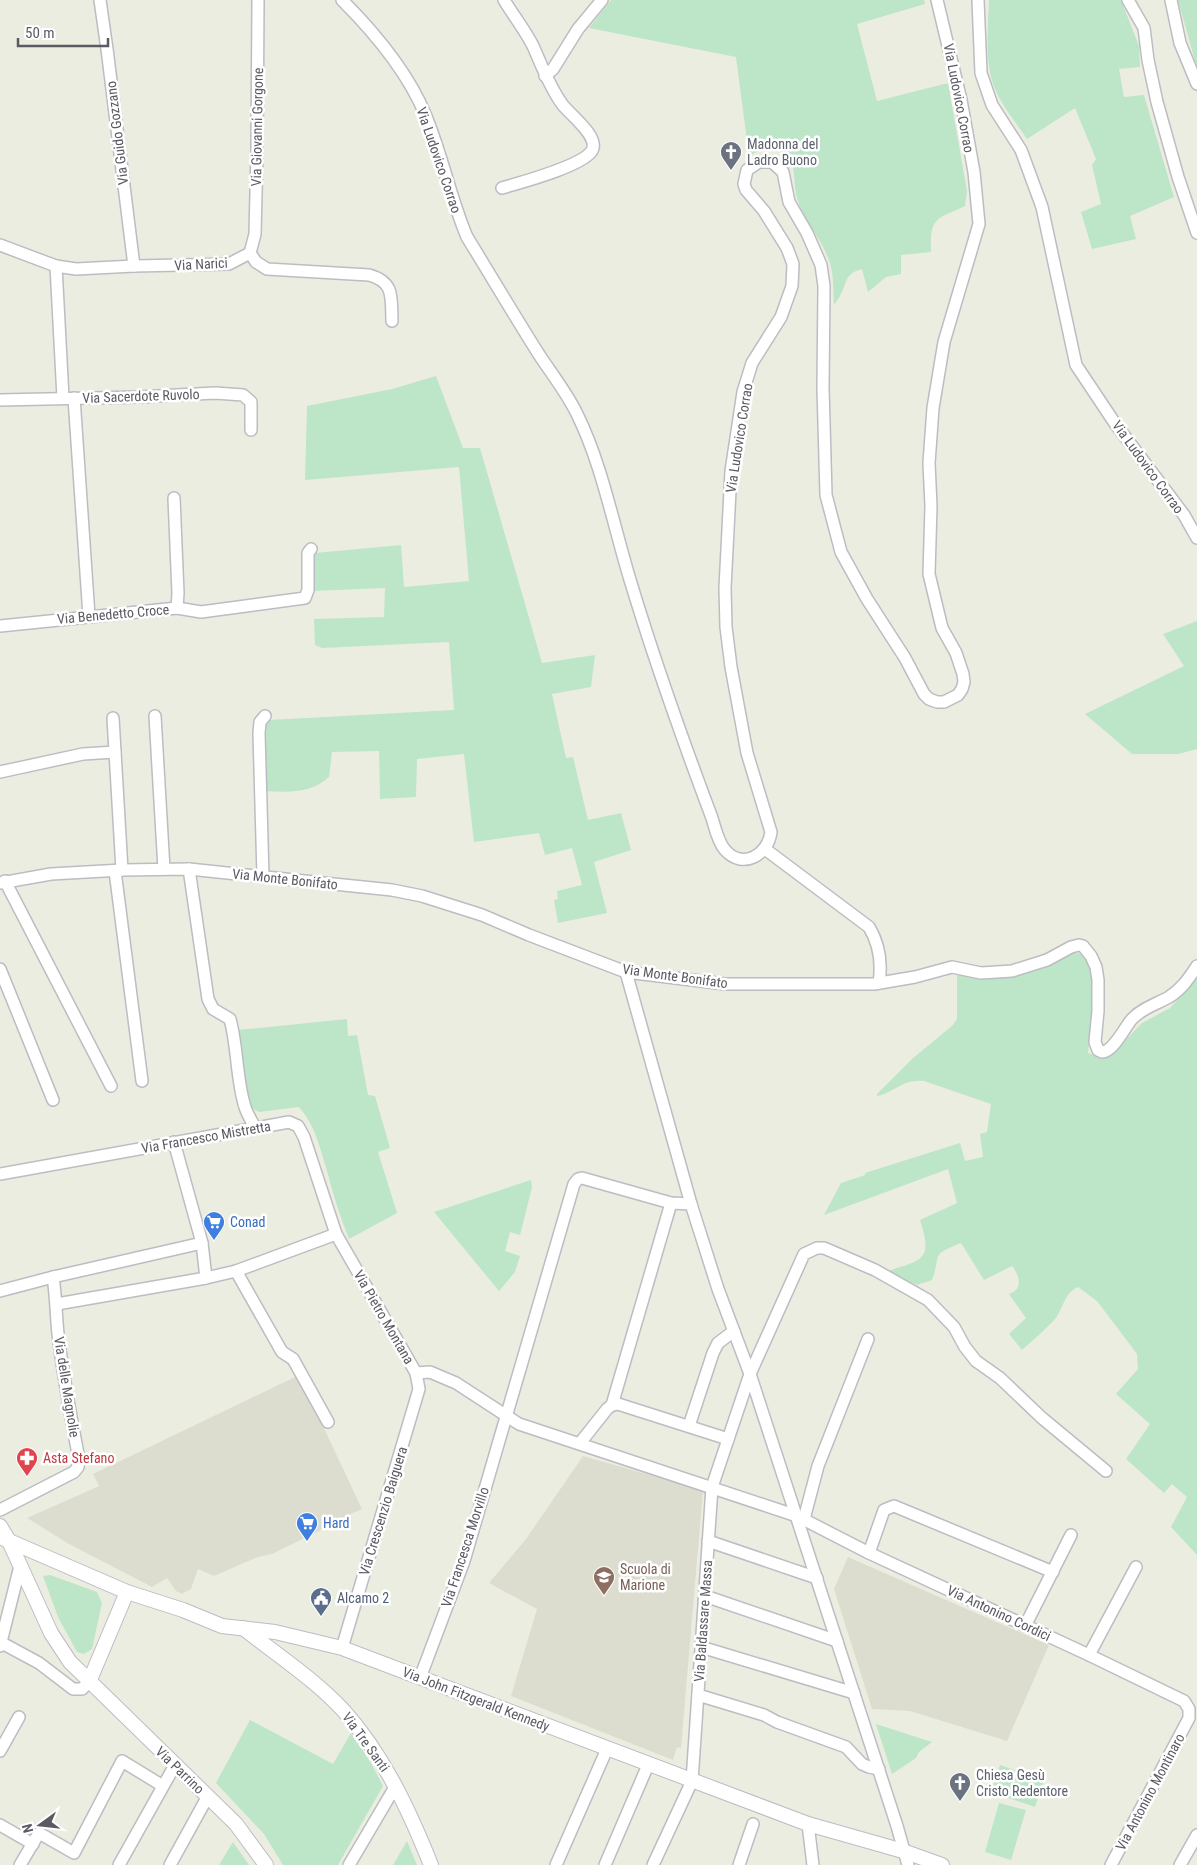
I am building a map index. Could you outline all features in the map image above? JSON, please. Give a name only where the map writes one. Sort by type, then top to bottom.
[{"type":"street","name":"Via Guido Gozzano","points":[[100,0],[134,266]]},
{"type":"street","name":"Via Giovanni Gorgone","points":[[250,253],[255,234],[258,0]]},
{"type":"street","name":"Via Ludovico Corrao","points":[[342,0],[397,63],[413,87],[426,115],[458,216],[467,237],[576,412],[591,446],[631,583],[681,731],[724,848],[737,858],[745,859],[753,858],[765,849],[770,840],[770,832],[747,752],[731,668],[726,626],[725,588],[731,470],[743,392],[752,363],[781,317],[792,286],[793,264],[787,248],[764,211],[746,190],[744,184],[747,170],[758,162],[772,162],[783,172],[789,202],[821,265],[824,286],[823,388],[826,495],[841,552],[867,599],[905,658],[924,694],[937,702],[952,700],[958,696],[964,682],[956,653],[942,628],[929,574],[931,506],[929,463],[933,408],[944,342],[978,224],[974,172],[962,100],[937,0]]},
{"type":"street","points":[[502,188],[569,166],[586,157],[594,145],[592,137],[567,111],[550,87],[532,44],[504,0]]},
{"type":"street","points":[[545,76],[553,69],[578,29],[602,0]]},
{"type":"street","name":"Via Ludovico Corrao","points":[[978,0],[981,73],[992,105],[1021,150],[1042,207],[1076,365],[1114,422],[1184,516],[1197,538]]},
{"type":"street","points":[[1128,0],[1144,28],[1148,60],[1157,102],[1178,177],[1197,233]]},
{"type":"street","points":[[1171,0],[1180,43],[1197,84]]},
{"type":"street","name":"Via Narici","points":[[0,245],[56,266],[76,269],[229,264],[240,260],[250,253]]},
{"type":"street","points":[[250,253],[256,262],[267,269],[348,273],[376,277],[388,285],[392,321]]},
{"type":"street","points":[[56,266],[89,616]]},
{"type":"street","name":"Via Sacerdote Ruvolo","points":[[0,400],[215,393],[243,394],[249,398],[252,406],[251,430]]},
{"type":"street","name":"Via Benedetto Croce","points":[[0,626],[177,608],[174,498]]},
{"type":"street","points":[[177,608],[201,612],[305,598],[308,590],[308,553],[311,549]]},
{"type":"street","points":[[0,619],[0,626]]},
{"type":"street","points":[[155,716],[164,869]]},
{"type":"street","points":[[263,876],[259,733],[260,722],[265,716]]},
{"type":"street","points":[[113,718],[116,752],[119,870],[142,1081]]},
{"type":"street","points":[[0,772],[83,754],[116,752]]},
{"type":"street","points":[[765,849],[869,927],[876,938],[879,949],[881,970],[879,983]]},
{"type":"street","points":[[188,869],[208,999],[213,1009],[230,1019],[245,1108],[255,1128]]},
{"type":"street","name":"Via Monte Bonifato","points":[[3,882],[51,874],[119,870],[188,869],[392,890],[422,896],[482,915],[626,972],[725,984],[879,983],[915,977],[952,967],[982,973],[1012,971],[1048,960],[1071,947],[1083,946],[1091,956],[1096,967],[1098,980],[1096,1046],[1098,1050],[1106,1052],[1133,1018],[1140,1012],[1170,997],[1188,980],[1197,966]]},
{"type":"street","points":[[3,882],[111,1086]]},
{"type":"street","points":[[0,970],[53,1100]]},
{"type":"street","points":[[626,972],[690,1204],[801,1517],[817,1578],[879,1768],[908,1865]]},
{"type":"street","name":"Via Francesco Mistretta","points":[[0,1174],[288,1122],[298,1126],[304,1137],[336,1234]]},
{"type":"street","points":[[174,1142],[202,1243],[206,1278]]},
{"type":"street","name":"Via Francesca Morvillo","points":[[420,1678],[464,1561],[505,1414],[574,1184],[582,1178],[671,1203]]},
{"type":"street","points":[[580,1443],[612,1405],[671,1203],[690,1204]]},
{"type":"street","points":[[57,1304],[236,1271],[336,1234]]},
{"type":"street","name":"Via Pietro Montana","points":[[336,1234],[416,1373],[430,1372],[456,1383],[519,1424],[801,1517]]},
{"type":"street","points":[[0,1291],[202,1243]]},
{"type":"street","name":"Via Baldassare Massa","points":[[653,1865],[692,1781],[712,1487],[750,1374],[804,1254],[817,1248],[824,1248],[875,1270],[928,1300],[954,1327],[965,1347],[976,1361],[1000,1378],[1042,1418],[1106,1471]]},
{"type":"street","points":[[236,1271],[282,1352],[293,1359],[301,1372],[328,1422]]},
{"type":"street","name":"Via delle Magnolie","points":[[0,1510],[74,1472],[78,1467],[79,1459],[68,1405],[58,1333],[57,1304],[53,1277]]},
{"type":"street","points":[[689,1426],[713,1352],[718,1343],[734,1331]]},
{"type":"street","points":[[801,1517],[818,1466],[868,1339]]},
{"type":"street","name":"Via Crescenzio Baiguera","points":[[342,1648],[419,1390],[416,1373]]},
{"type":"street","points":[[612,1405],[618,1404],[728,1439]]},
{"type":"street","points":[[869,1553],[884,1510],[894,1506],[1052,1572]]},
{"type":"street","name":"Via Antonino Cordici","points":[[801,1517],[869,1553],[1184,1701],[1189,1709],[1189,1718]]},
{"type":"street","points":[[0,1526],[5,1539]]},
{"type":"street","points":[[1025,1626],[1072,1535]]},
{"type":"street","name":"Via John Fitzgerald Kennedy","points":[[5,1539],[127,1592],[183,1610],[222,1626],[275,1632],[342,1648],[808,1824],[903,1851],[942,1865]]},
{"type":"street","name":"Via Parrino","points":[[5,1539],[20,1566],[51,1633],[70,1662],[236,1824],[266,1864]]},
{"type":"street","points":[[708,1541],[817,1578]]},
{"type":"street","points":[[20,1566],[1,1644],[39,1662],[73,1690],[82,1689],[89,1682],[127,1592]]},
{"type":"street","points":[[1089,1655],[1136,1567]]},
{"type":"street","points":[[705,1596],[837,1641]]},
{"type":"street","name":"Via Tre Santi","points":[[242,1627],[342,1709],[370,1742],[395,1788],[431,1865]]},
{"type":"street","points":[[701,1647],[854,1693]]},
{"type":"street","points":[[698,1695],[764,1714],[778,1722],[846,1747],[862,1764],[879,1768]]},
{"type":"street","points":[[0,1752],[20,1717]]},
{"type":"street","name":"Via Antonino Montinaro","points":[[1112,1865],[1189,1718]]},
{"type":"street","points":[[556,1865],[607,1749]]},
{"type":"street","points":[[20,1865],[39,1833],[74,1853],[122,1761],[163,1786]]},
{"type":"street","points":[[120,1865],[175,1764]]},
{"type":"street","points":[[605,1865],[648,1765]]},
{"type":"street","points":[[349,1865],[395,1788]]},
{"type":"street","points":[[170,1865],[208,1796]]},
{"type":"street","points":[[739,1865],[754,1824]]},
{"type":"street","points":[[808,1824],[813,1865]]},
{"type":"street","points":[[0,1825],[32,1844]]},
{"type":"street","points":[[1180,1865],[1197,1836]]},
{"type":"shaded area","points":[[299,1375],[362,1509],[333,1522],[325,1520],[321,1530],[272,1554],[258,1557],[214,1576],[198,1569],[191,1589],[182,1594],[176,1591],[167,1578],[152,1587],[69,1544],[27,1518],[99,1486],[93,1474]]},
{"type":"shaded area","name":"Scuola di Marione","points":[[583,1456],[703,1490],[681,1748],[677,1747],[673,1760],[511,1696],[537,1609],[489,1583],[526,1539]]},
{"type":"shaded area","points":[[848,1557],[1049,1645],[1007,1741],[910,1711],[872,1709],[834,1589]]},
{"type":"green space","points":[[611,0],[924,0],[925,4],[857,24],[877,101],[948,83],[967,191],[965,206],[941,217],[934,225],[931,252],[901,255],[901,274],[886,277],[868,292],[862,269],[852,273],[847,278],[841,294],[834,305],[830,263],[823,246],[808,223],[800,206],[797,198],[793,168],[789,158],[776,149],[762,150],[749,156],[736,57],[589,28]]},
{"type":"green space","points":[[989,0],[1121,0],[1139,46],[1140,67],[1119,69],[1124,97],[1144,95],[1174,197],[1130,216],[1136,239],[1092,249],[1081,212],[1101,204],[1092,165],[1096,159],[1075,108],[1027,139],[1002,102],[992,79],[988,57]]},
{"type":"green space","points":[[1178,0],[1197,0],[1197,68]]},
{"type":"green space","points":[[436,376],[463,448],[480,448],[542,663],[595,655],[591,687],[552,694],[566,758],[573,757],[588,820],[621,813],[631,850],[594,862],[607,913],[558,923],[554,900],[558,899],[557,891],[582,885],[572,848],[545,855],[539,833],[474,842],[464,754],[417,759],[416,797],[380,799],[379,751],[332,752],[329,777],[322,783],[299,791],[264,791],[265,722],[269,720],[454,710],[449,642],[322,648],[315,645],[314,619],[384,617],[385,588],[313,591],[312,556],[315,553],[401,545],[404,587],[469,581],[459,467],[305,480],[307,406],[392,389]]},
{"type":"green space","points":[[1197,621],[1197,749],[1178,754],[1132,754],[1085,714],[1184,666],[1163,634]]},
{"type":"green space","points":[[1073,953],[1087,957],[1091,965],[1094,1003],[1088,1053],[1103,1058],[1113,1053],[1142,1023],[1170,1008],[1197,978],[1197,1555],[1171,1527],[1187,1497],[1172,1484],[1164,1493],[1126,1459],[1150,1424],[1116,1394],[1138,1369],[1137,1354],[1097,1301],[1078,1287],[1073,1290],[1069,1293],[1055,1319],[1022,1350],[1009,1334],[1026,1318],[1009,1294],[1017,1289],[1019,1282],[1017,1273],[1012,1266],[984,1280],[961,1243],[940,1253],[932,1280],[917,1285],[887,1271],[917,1261],[925,1251],[924,1233],[920,1220],[957,1203],[948,1169],[824,1215],[841,1183],[865,1175],[865,1173],[960,1143],[965,1161],[983,1157],[980,1134],[987,1132],[991,1104],[924,1081],[910,1082],[884,1094],[877,1096],[877,1094],[912,1059],[953,1025],[957,1019],[957,971],[1015,974],[1039,968]]},
{"type":"green space","points":[[347,1019],[348,1036],[357,1035],[368,1095],[375,1096],[390,1148],[378,1152],[397,1213],[349,1239],[322,1154],[305,1114],[299,1107],[259,1112],[250,1105],[243,1080],[238,1030]]},
{"type":"green space","points":[[531,1180],[532,1187],[520,1235],[510,1232],[505,1251],[520,1256],[515,1272],[499,1291],[434,1212]]},
{"type":"green space","points":[[50,1575],[97,1592],[102,1603],[92,1649],[84,1654],[77,1652],[58,1617],[43,1576]]},
{"type":"green space","points":[[250,1720],[333,1764],[351,1733],[371,1763],[383,1786],[338,1865],[283,1865],[264,1834],[216,1783]]},
{"type":"green space","points":[[876,1724],[932,1742],[919,1752],[916,1758],[892,1774]]},
{"type":"green space","points":[[1000,1765],[1044,1780],[1035,1807],[991,1792]]},
{"type":"green space","points":[[999,1803],[1026,1810],[1011,1860],[985,1852]]},
{"type":"green space","points":[[407,1841],[417,1865],[393,1865]]},
{"type":"green space","points":[[233,1842],[249,1865],[219,1865]]},
{"type":"place","name":"Madonna del Ladro Buono","points":[[731,171]]},
{"type":"place","name":"Conad","points":[[214,1241]]},
{"type":"place","name":"Asta Stefano","points":[[27,1477]]},
{"type":"place","name":"Hard","points":[[307,1542]]},
{"type":"place","name":"Scuola di Marione","points":[[604,1596]]},
{"type":"place","name":"Alcamo 2","points":[[321,1617]]},
{"type":"place","name":"Chiesa Gesù Cristo Redentore","points":[[960,1802]]}]
